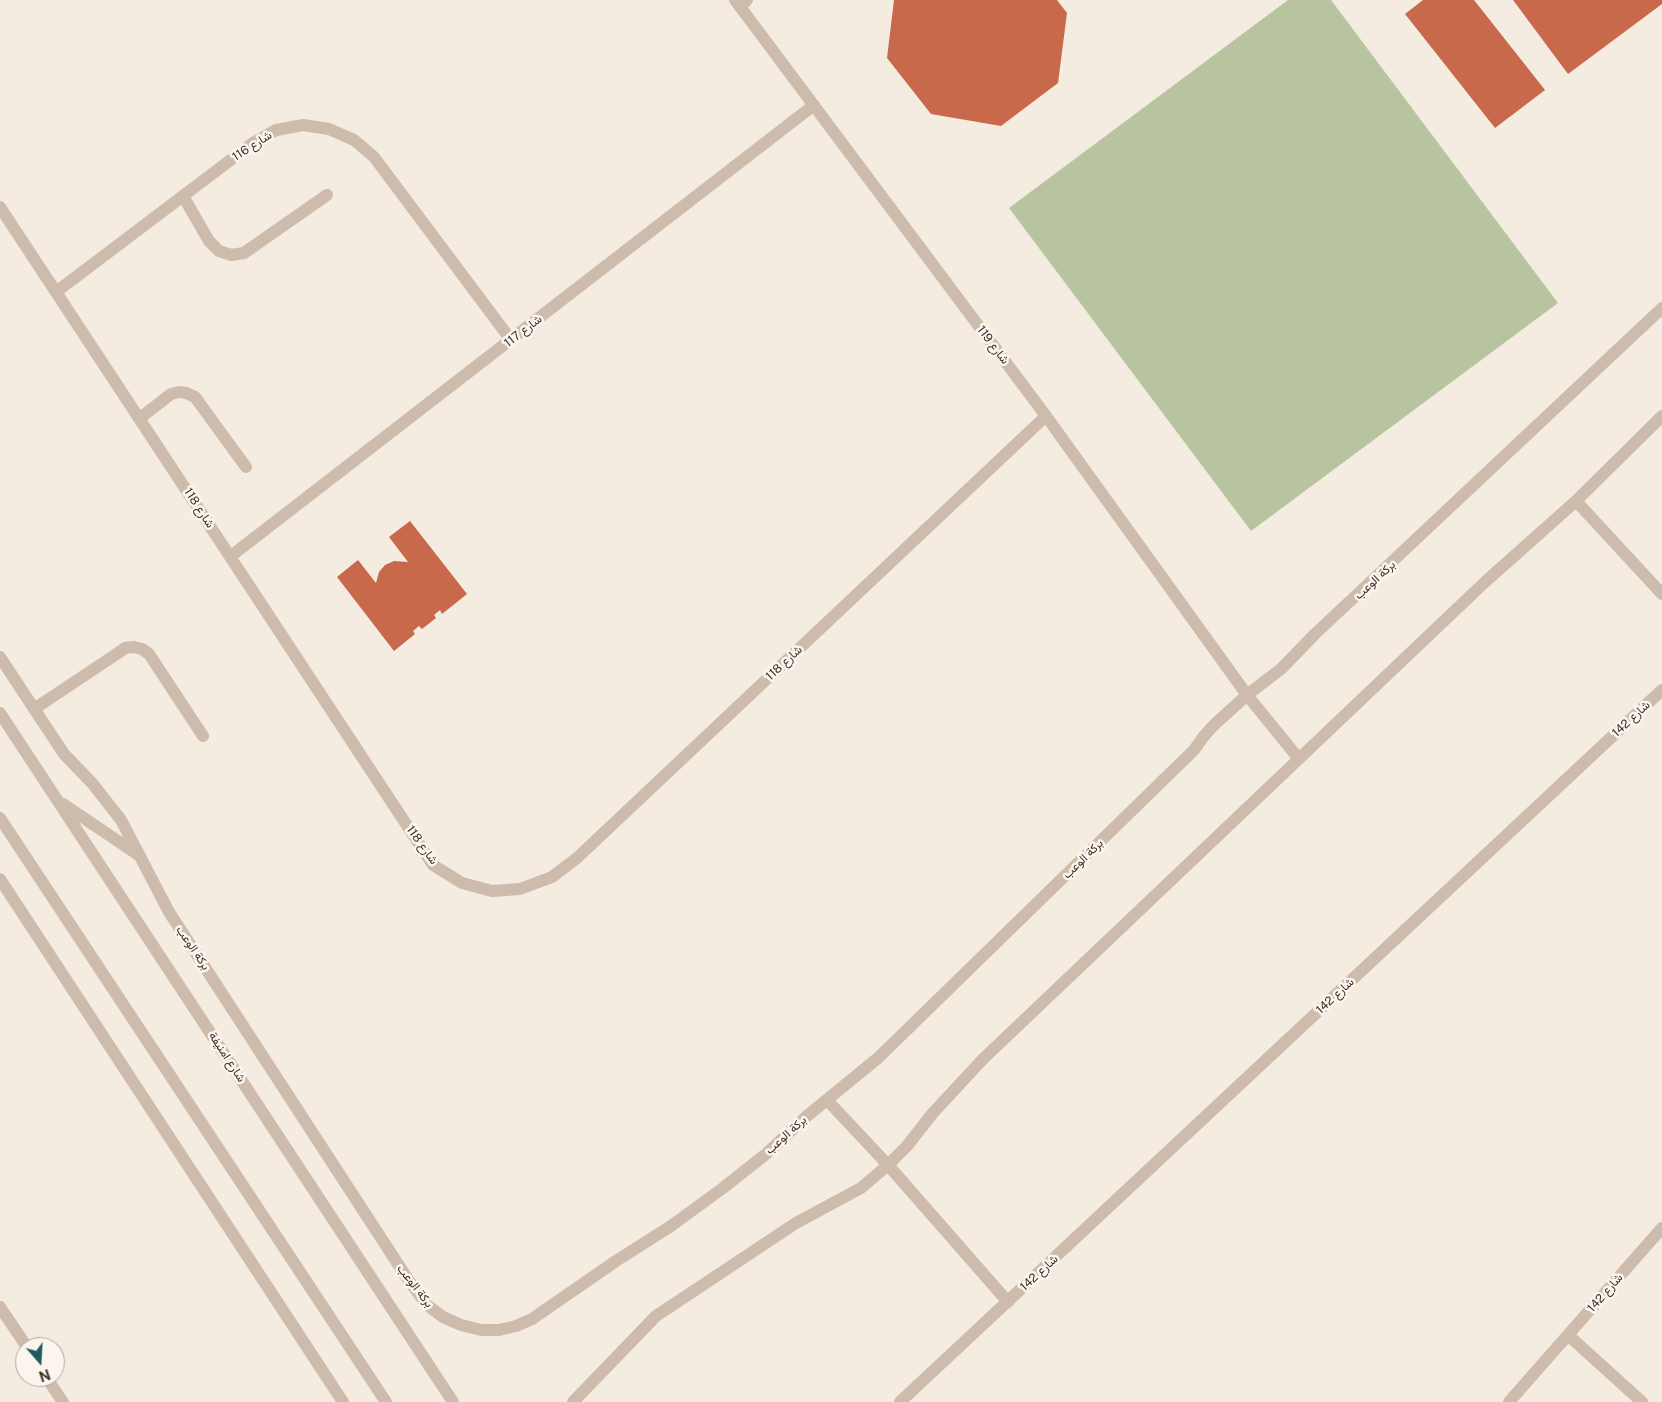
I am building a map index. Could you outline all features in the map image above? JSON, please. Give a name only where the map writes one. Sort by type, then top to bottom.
[{"type":"street","name":"شارع 119","points":[[740,2],[814,105],[1046,416],[1246,695],[1299,759]]},
{"type":"street","name":"شارع 117","points":[[231,556],[814,105]]},
{"type":"street","name":"شارع 116","points":[[56,292],[253,143],[276,130],[302,125],[329,129],[354,140],[374,157],[511,340]]},
{"type":"street","points":[[183,196],[210,241],[219,251],[231,255],[244,253],[327,195]]},
{"type":"street","name":"شارع 118","points":[[0,207],[433,865],[462,883],[492,891],[520,889],[552,877],[578,858],[1046,416]]},
{"type":"street","name":"بركة الوعب","points":[[0,657],[64,754],[106,799],[128,831],[169,912],[409,1281],[427,1305],[443,1317],[461,1326],[481,1330],[499,1330],[516,1326],[532,1319],[671,1226],[723,1188],[766,1154],[908,1030],[1194,750],[1204,736],[1246,695],[1281,669],[1315,634],[1662,308]]},
{"type":"street","points":[[140,418],[171,394],[186,393],[195,398],[246,467]]},
{"type":"street","points":[[573,1402],[656,1316],[796,1223],[861,1188],[888,1165],[983,1059],[1485,582],[1576,501],[1662,416]]},
{"type":"street","points":[[1576,501],[1662,594]]},
{"type":"street","points":[[34,709],[125,648],[134,647],[142,649],[149,654],[203,736]]},
{"type":"street","name":"شارع 142","points":[[900,1402],[1662,690]]},
{"type":"street","name":"شارع امنيفة","points":[[0,713],[453,1402]]},
{"type":"street","points":[[58,801],[140,856]]},
{"type":"street","points":[[0,818],[386,1402]]},
{"type":"street","points":[[0,879],[343,1402]]},
{"type":"street","points":[[827,1100],[888,1165],[1008,1302]]},
{"type":"street","name":"شارع 142","points":[[1509,1402],[1662,1228]]},
{"type":"street","points":[[0,1307],[20,1337]]},
{"type":"street","points":[[1568,1335],[1642,1402]]},
{"type":"street","points":[[53,1387],[63,1402]]},
{"type":"green space","points":[[1288,0],[1331,0],[1558,303],[1251,531],[1009,208]]},
{"type":"building","points":[[894,0],[1057,0],[1067,13],[1058,83],[1001,126],[931,114],[887,58]]},
{"type":"building","points":[[1423,0],[1474,0],[1545,90],[1495,128],[1405,14]]},
{"type":"building","points":[[1513,0],[1662,0],[1662,4],[1568,74]]},
{"type":"building","points":[[410,521],[467,594],[442,614],[440,610],[434,615],[436,618],[422,629],[419,626],[413,631],[415,634],[394,651],[337,577],[358,560],[376,583],[379,572],[385,565],[394,561],[408,562],[389,537]]}]
